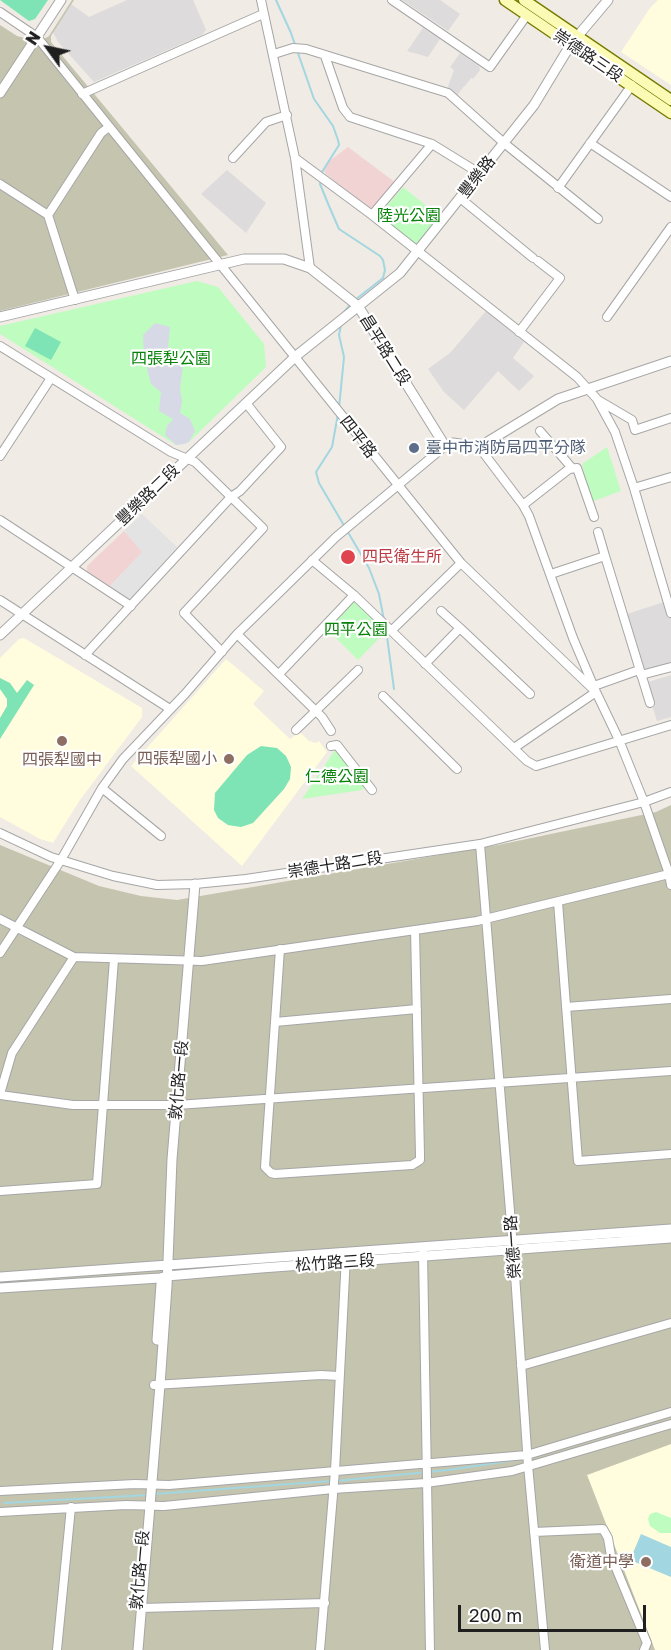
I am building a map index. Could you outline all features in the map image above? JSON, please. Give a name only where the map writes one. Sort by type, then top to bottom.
[{"type":"main road","name":"崇德路三段","points":[[505,0],[531,5],[632,86],[671,113]]},
{"type":"main road","name":"崇德路三段","points":[[574,40],[671,100]]},
{"type":"street","points":[[0,93],[61,0]]},
{"type":"street","points":[[261,0],[287,115],[310,268]]},
{"type":"street","points":[[392,0],[490,67],[531,5]]},
{"type":"street","name":"豐樂路","points":[[296,356],[398,275],[534,105],[574,40],[608,0]]},
{"type":"street","name":"四平路","points":[[0,12],[37,37],[461,563],[595,689],[644,802],[671,885]]},
{"type":"street","points":[[82,94],[263,14]]},
{"type":"street","points":[[274,54],[293,48],[306,49],[448,93],[558,188],[598,219]]},
{"type":"street","points":[[325,56],[343,108],[350,117],[432,144],[479,173]]},
{"type":"street","points":[[558,188],[632,86]]},
{"type":"street","points":[[233,158],[266,122],[287,115]]},
{"type":"street","points":[[48,215],[101,133],[109,127]]},
{"type":"street","points":[[590,143],[671,197]]},
{"type":"street","points":[[372,215],[432,144]]},
{"type":"street","points":[[295,159],[305,164],[372,215],[577,377],[597,399],[615,432],[671,613]]},
{"type":"street","points":[[0,184],[48,215],[75,300]]},
{"type":"street","points":[[460,198],[560,278],[519,332]]},
{"type":"street","points":[[608,317],[671,227]]},
{"type":"street","name":"昌平路二段","points":[[0,317],[244,259],[284,260],[310,268],[358,306],[444,446]]},
{"type":"street","points":[[0,346],[171,452],[195,462],[263,528],[184,613],[222,652]]},
{"type":"street","name":"豐樂路二段","points":[[0,635],[296,356]]},
{"type":"street","points":[[0,953],[61,860],[102,788],[123,759],[237,634],[336,537],[444,446],[453,443],[479,447],[558,399],[671,361]]},
{"type":"street","points":[[0,456],[51,378]]},
{"type":"street","points":[[597,399],[632,420],[635,430],[671,418]]},
{"type":"street","points":[[85,655],[231,497],[240,491],[281,447],[246,403]]},
{"type":"street","points":[[540,431],[572,468],[577,468],[594,518]]},
{"type":"street","points":[[479,447],[529,516],[573,638],[595,689]]},
{"type":"street","points":[[522,505],[572,468]]},
{"type":"street","points":[[634,488],[671,477]]},
{"type":"street","points":[[0,520],[131,606]]},
{"type":"street","points":[[598,532],[650,703]]},
{"type":"street","points":[[551,574],[605,556]]},
{"type":"street","points":[[312,560],[354,595],[527,761],[536,766],[671,724]]},
{"type":"street","points":[[391,631],[461,563]]},
{"type":"street","points":[[279,674],[354,595]]},
{"type":"street","points":[[0,600],[170,709]]},
{"type":"street","points":[[441,611],[530,694]]},
{"type":"street","points":[[425,664],[460,628]]},
{"type":"street","points":[[237,634],[316,711],[331,731]]},
{"type":"street","points":[[514,748],[595,689],[640,672],[671,666]]},
{"type":"street","points":[[296,730],[358,670]]},
{"type":"street","points":[[383,696],[457,769]]},
{"type":"street","points":[[331,746],[337,745],[372,790]]},
{"type":"street","points":[[102,788],[161,836]]},
{"type":"street","name":"崇德十路二段","points":[[0,833],[61,860],[113,876],[157,885],[195,885],[480,844],[644,802],[671,792]]},
{"type":"street","name":"榮德一路","points":[[480,844],[513,1245],[528,1465],[545,1650]]},
{"type":"street","points":[[0,920],[74,957],[189,962],[486,919],[669,874]]},
{"type":"street","name":"敦化路一段","points":[[136,1650],[157,1385],[161,1284],[167,1271],[177,1105],[195,885]]},
{"type":"street","points":[[558,902],[578,1161],[671,1154]]},
{"type":"street","points":[[280,949],[264,1167],[275,1174],[417,1163],[420,1155],[415,930]]},
{"type":"street","points":[[74,957],[12,1053],[0,1094],[47,1102],[104,1106],[177,1105],[671,1071]]},
{"type":"street","points":[[0,1191],[97,1184],[114,959]]},
{"type":"street","points":[[566,1007],[671,999]]},
{"type":"street","points":[[275,1022],[417,1009]]},
{"type":"street","name":"松竹路三段","points":[[0,1277],[167,1271],[513,1245],[671,1229]]},
{"type":"street","name":"松竹路三段","points":[[513,1245],[671,1238]]},
{"type":"street","points":[[423,1252],[430,1650]]},
{"type":"street","points":[[320,1650],[335,1471],[346,1257]]},
{"type":"street","name":"松竹路三段","points":[[0,1288],[160,1278],[167,1271]]},
{"type":"street","points":[[521,1366],[671,1323]]},
{"type":"street","points":[[157,1385],[321,1375],[339,1376]]},
{"type":"street","points":[[0,1491],[150,1484],[528,1455],[671,1412]]},
{"type":"street","points":[[0,1512],[70,1507],[148,1506],[426,1483],[512,1471],[671,1424]]},
{"type":"street","name":"敦化路一段","points":[[136,1650],[148,1506]]},
{"type":"street","points":[[57,1650],[70,1507]]},
{"type":"street","points":[[534,1532],[603,1529],[611,1556],[647,1643],[644,1650]]},
{"type":"street","points":[[141,1608],[325,1603]]},
{"type":"shaded area","points":[[74,0],[51,36],[51,42],[228,255],[0,311],[0,25],[17,36],[39,42],[49,36]]},
{"type":"shaded area","points":[[127,0],[193,0],[206,30],[202,35],[94,82],[58,42],[53,32],[71,4],[89,17]]},
{"type":"shaded area","points":[[402,0],[440,0],[460,14],[448,31]]},
{"type":"shaded area","points":[[658,0],[671,0],[671,85],[621,52],[650,8]]},
{"type":"shaded area","points":[[423,28],[440,39],[428,57],[407,51]]},
{"type":"shaded area","points":[[460,53],[479,66],[480,70],[456,97],[447,89],[454,70],[450,67]]},
{"type":"shaded area","points":[[348,147],[396,183],[371,210],[324,171],[328,162]]},
{"type":"shaded area","points":[[227,170],[266,203],[246,233],[201,194]]},
{"type":"shaded area","points":[[486,311],[524,342],[513,358],[534,376],[519,391],[498,371],[464,410],[444,392],[428,369],[450,353]]},
{"type":"shaded area","points":[[155,323],[170,327],[168,347],[177,354],[183,364],[180,413],[190,419],[195,431],[189,442],[184,444],[176,445],[165,435],[167,426],[173,419],[159,411],[161,392],[151,384],[147,369],[151,360],[144,353],[143,335]]},
{"type":"shaded area","points":[[142,514],[177,547],[131,598],[127,598],[110,586],[142,552],[124,531]]},
{"type":"shaded area","points":[[124,531],[143,552],[110,586],[87,571],[87,566]]},
{"type":"shaded area","points":[[667,601],[671,617],[671,662],[641,672],[624,615]]},
{"type":"shaded area","name":"四張犁國中","points":[[24,638],[142,708],[142,717],[80,800],[53,843],[40,839],[0,817],[0,658],[19,639]]},
{"type":"shaded area","name":"四張犁國小","points":[[226,659],[264,691],[253,704],[290,739],[300,732],[309,741],[316,743],[319,741],[327,752],[242,866],[131,766]]},
{"type":"shaded area","points":[[671,675],[671,717],[657,721],[645,683]]},
{"type":"shaded area","points":[[671,805],[671,1444],[587,1475],[655,1650],[0,1650],[0,845],[99,886],[141,896],[177,900],[498,845],[656,812]]},
{"type":"shaded area","name":"衛道中學","points":[[671,1444],[671,1650],[655,1650],[587,1475]]},
{"type":"green space","points":[[0,0],[48,0],[35,19],[29,21]]},
{"type":"green space","name":"陸光公園","points":[[403,187],[439,216],[418,243],[413,244],[381,218],[381,213]]},
{"type":"green space","name":"四張犁公園","points":[[197,281],[218,287],[264,344],[266,367],[189,442],[184,444],[176,445],[0,334],[0,326]]},
{"type":"green space","points":[[35,328],[61,342],[51,360],[25,346]]},
{"type":"green space","points":[[607,447],[621,491],[591,502],[582,464]]},
{"type":"green space","name":"四平公園","points":[[354,601],[386,631],[358,660],[327,629]]},
{"type":"green space","points":[[0,678],[10,683],[17,693],[27,680],[34,685],[0,739],[0,718],[7,706],[7,699],[0,689]]},
{"type":"green space","points":[[261,746],[277,748],[286,756],[291,767],[290,779],[284,789],[253,823],[241,827],[228,825],[218,818],[214,810],[215,793],[247,755]]},
{"type":"green space","name":"仁德公園","points":[[337,747],[365,785],[362,790],[302,799]]},
{"type":"green space","points":[[656,1512],[671,1518],[671,1533],[660,1533],[650,1526],[648,1519],[650,1514]]},
{"type":"water","points":[[641,1534],[671,1547],[671,1577],[630,1560]]},
{"type":"waterway","points":[[276,0],[291,33],[314,99],[333,126],[338,140],[339,145],[322,172],[320,184],[329,206],[339,229],[383,260],[385,270],[383,278],[355,300]]},
{"type":"waterway","points":[[343,313],[351,304]]},
{"type":"waterway","points":[[339,408],[344,357],[339,335],[341,325]]},
{"type":"waterway","points":[[338,414],[332,447],[316,472],[319,483],[369,568],[379,594],[384,620]]},
{"type":"waterway","points":[[386,629],[394,689]]},
{"type":"waterway","points":[[336,1481],[448,1470],[522,1459]]},
{"type":"waterway","points":[[154,1494],[331,1481]]},
{"type":"waterway","points":[[4,1503],[148,1495]]},
{"type":"place","name":"臺中市消防局四平分隊","points":[[414,448]]},
{"type":"place","name":"四民衛生所","points":[[348,557]]},
{"type":"place","name":"四張犁國中","points":[[62,741]]},
{"type":"place","name":"四張犁國小","points":[[229,759]]},
{"type":"place","name":"衛道中學","points":[[646,1562]]}]
